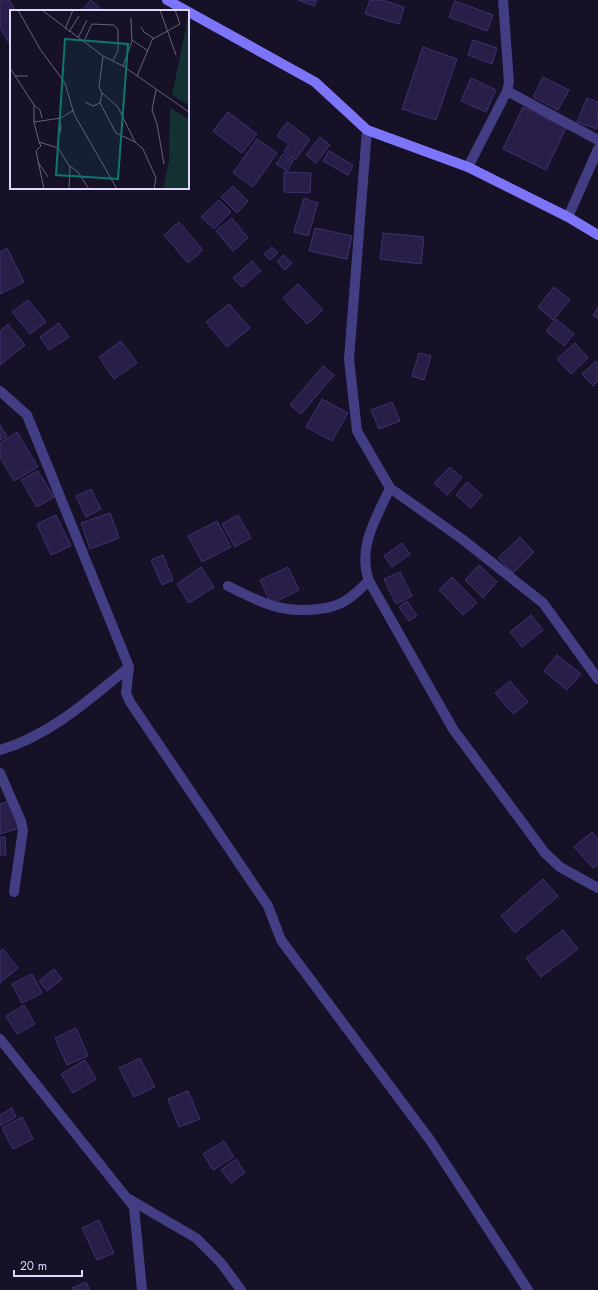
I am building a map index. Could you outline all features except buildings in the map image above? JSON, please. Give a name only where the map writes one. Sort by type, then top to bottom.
[{"type":"street","points":[[468,167],[506,91],[509,72],[503,0]]},
{"type":"street","points":[[173,1],[189,10]]},
{"type":"street","points":[[189,10],[315,82],[367,130],[468,167],[568,218],[598,236]]},
{"type":"street","points":[[506,91],[598,140]]},
{"type":"street","points":[[367,130],[349,359],[357,431],[390,488],[462,539],[543,603],[598,679]]},
{"type":"street","points":[[568,218],[598,149]]},
{"type":"street","points":[[0,391],[27,415],[129,667],[126,693],[130,702],[268,906],[281,940],[430,1140],[528,1290]]},
{"type":"street","points":[[390,488],[365,547],[366,571],[369,581],[453,729],[545,852],[560,867],[598,888]]},
{"type":"street","points":[[228,586],[263,603],[282,609],[304,611],[330,608],[348,600],[369,581]]},
{"type":"street","points":[[0,750],[14,746],[50,728],[129,667]]},
{"type":"street","points":[[0,773],[22,821],[23,830],[14,892]]},
{"type":"street","points":[[0,1039],[134,1208],[142,1290]]},
{"type":"street","points":[[125,1197],[196,1238],[221,1263],[242,1290]]}]
